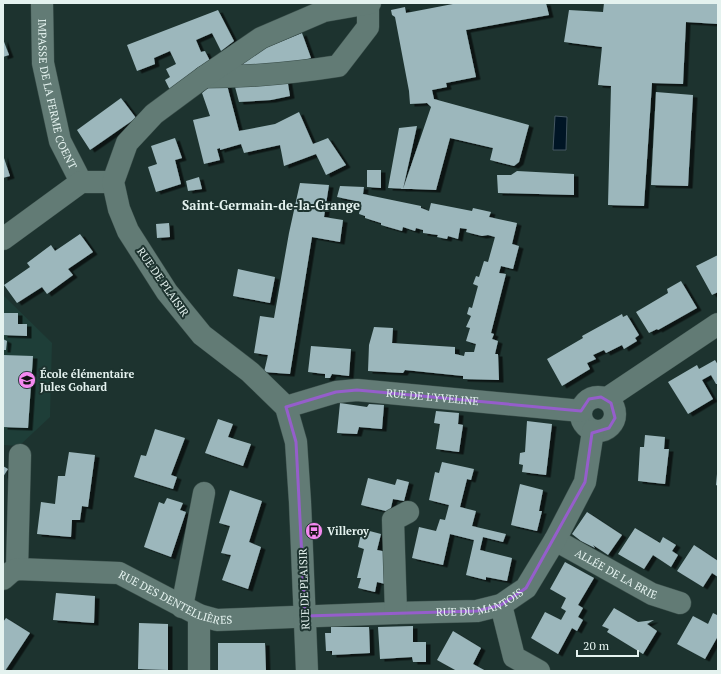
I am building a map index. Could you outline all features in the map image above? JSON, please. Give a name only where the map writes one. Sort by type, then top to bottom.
[{"type":"street","name":"IMPASSE DE LA FERME COENT","points":[[42,3],[43,63],[60,142],[81,182]]},
{"type":"street","points":[[3,239],[81,182],[113,182],[127,143],[154,114],[204,77],[261,38],[324,11],[369,3],[368,27],[338,66],[304,71],[237,77],[204,77]]},
{"type":"street","name":"RUE DE PLAISIR","points":[[113,182],[119,209],[128,231],[167,292],[202,335],[250,372],[286,407],[296,442],[307,671]]},
{"type":"street","points":[[606,399],[718,324]]},
{"type":"street","name":"RUE DE L'YVELINE","points":[[286,407],[336,392],[357,390],[581,411]]},
{"type":"street","points":[[601,397],[606,399],[614,407],[615,412],[613,423],[604,431],[593,431],[584,425],[581,420],[581,411],[584,404],[589,399],[601,397]]},
{"type":"street","name":"RUE DU MANTOIS","points":[[305,616],[477,611],[501,605],[526,588],[555,540],[586,482],[593,431]]},
{"type":"street","points":[[10,574],[20,455]]},
{"type":"street","points":[[199,671],[190,611],[204,493]]},
{"type":"street","points":[[396,613],[394,520],[408,512]]},
{"type":"street","name":"ALLÉE DE LA BRIE","points":[[555,540],[652,594],[680,603]]},
{"type":"street","name":"RUE DES DENTELLIÈRES","points":[[10,574],[119,573],[190,611],[217,620],[305,616]]},
{"type":"street","points":[[501,605],[509,664],[539,671]]},
{"type":"highlighted area","points":[[357,390],[581,411],[589,399],[601,397],[611,403],[615,418],[609,428],[592,433],[585,482],[526,588],[501,605],[477,611],[305,616],[296,442],[286,407],[336,392]]},
{"type":"shaded area","name":"École élémentaire Jules Gohard","points":[[3,295],[52,343],[50,417],[19,446],[3,445]]},
{"type":"water","points":[[555,116],[567,117],[566,150],[553,150]]},
{"type":"building","points":[[458,3],[546,3],[549,15],[466,30],[476,77],[446,83],[447,87],[432,90],[434,99],[529,125],[519,162],[514,166],[490,160],[493,148],[450,138],[436,190],[403,189],[431,107],[427,103],[410,104],[409,91],[395,17],[392,15],[391,10],[405,7],[406,13]]},
{"type":"building","points":[[604,3],[718,3],[718,24],[686,22],[683,84],[652,83],[644,206],[608,205],[611,86],[598,85],[602,47],[564,42],[569,10],[603,12]]},
{"type":"building","points":[[218,10],[234,41],[221,51],[212,33],[196,40],[201,52],[205,51],[212,65],[171,92],[165,80],[170,77],[166,69],[176,64],[170,51],[154,58],[155,64],[137,71],[127,45]]},
{"type":"building","points":[[302,33],[311,58],[269,71],[243,71],[241,65],[258,51]]},
{"type":"building","points":[[3,39],[9,55],[3,57]]},
{"type":"building","points":[[287,78],[290,96],[271,100],[239,102],[234,83]]},
{"type":"building","points":[[227,85],[239,131],[275,124],[299,112],[313,144],[328,138],[346,165],[326,175],[316,154],[284,166],[280,145],[244,153],[241,144],[220,150],[220,148],[217,149],[220,160],[204,164],[193,120],[210,116],[202,93],[208,88]]},
{"type":"building","points":[[656,92],[693,95],[688,186],[651,185]]},
{"type":"building","points":[[121,98],[136,118],[90,150],[77,130]]},
{"type":"building","points":[[417,126],[403,189],[388,188],[399,128]]},
{"type":"building","points":[[175,138],[182,158],[175,160],[181,184],[156,192],[148,167],[157,164],[151,146]]},
{"type":"building","points":[[3,155],[10,176],[3,178]]},
{"type":"building","points":[[367,170],[381,170],[381,188],[367,187]]},
{"type":"building","points":[[517,171],[574,174],[574,195],[498,193],[497,175],[511,175]]},
{"type":"building","points":[[199,177],[202,189],[188,191],[186,181]]},
{"type":"building","points":[[300,183],[329,185],[324,217],[343,220],[340,242],[312,237],[290,374],[264,372],[268,355],[254,353],[260,316],[274,318],[289,233]]},
{"type":"building","points":[[340,186],[364,187],[363,194],[421,206],[421,208],[429,211],[431,203],[472,211],[473,208],[491,212],[489,217],[517,223],[512,244],[519,246],[513,269],[501,266],[499,273],[506,274],[491,333],[494,334],[492,339],[498,341],[495,354],[498,354],[499,380],[463,379],[463,376],[405,370],[403,373],[368,371],[369,345],[374,327],[393,328],[392,343],[455,347],[455,354],[464,356],[465,352],[474,352],[476,344],[466,341],[470,328],[466,327],[471,316],[467,314],[469,307],[472,308],[478,286],[473,284],[476,276],[479,277],[484,261],[488,262],[495,237],[488,235],[482,236],[466,232],[467,229],[460,228],[458,239],[448,236],[447,239],[437,237],[438,235],[423,233],[423,230],[416,228],[415,231],[403,227],[402,231],[381,225],[381,223],[365,218],[365,216],[359,214],[361,202],[337,197]]},
{"type":"building","points":[[169,223],[170,237],[157,238],[156,224]]},
{"type":"building","points":[[80,234],[93,252],[68,269],[73,275],[47,294],[42,287],[17,303],[4,285],[30,267],[27,263],[51,245],[55,251]]},
{"type":"building","points":[[718,255],[718,292],[712,295],[696,266]]},
{"type":"building","points":[[238,269],[275,277],[270,303],[233,296]]},
{"type":"building","points":[[681,281],[697,308],[658,330],[657,329],[649,333],[636,312],[668,293],[667,289]]},
{"type":"building","points":[[3,313],[18,313],[18,324],[27,324],[27,336],[3,335]]},
{"type":"building","points":[[622,314],[623,317],[627,315],[639,335],[635,338],[637,341],[624,349],[622,345],[606,353],[604,350],[593,355],[596,359],[587,363],[590,369],[562,386],[547,359],[583,338],[582,336]]},
{"type":"building","points":[[3,339],[7,341],[6,350],[3,350]]},
{"type":"building","points":[[311,346],[351,349],[349,376],[332,374],[330,378],[325,378],[325,374],[308,372]]},
{"type":"building","points":[[3,355],[33,356],[28,428],[3,427]]},
{"type":"building","points":[[715,360],[718,365],[718,384],[716,384],[711,375],[702,380],[713,399],[688,414],[668,382],[697,365],[699,369]]},
{"type":"building","points":[[340,403],[367,407],[369,404],[384,405],[382,429],[359,427],[357,434],[337,433]]},
{"type":"building","points":[[436,411],[459,413],[458,424],[463,425],[459,452],[436,449],[440,424],[434,423]]},
{"type":"building","points":[[218,419],[233,424],[228,437],[251,444],[243,466],[205,453]]},
{"type":"building","points":[[527,421],[552,424],[546,475],[522,472],[523,465],[519,464],[520,453],[525,452]]},
{"type":"building","points":[[155,429],[185,438],[171,475],[177,477],[173,489],[134,477],[141,455],[146,456]]},
{"type":"building","points":[[645,435],[665,437],[664,449],[669,449],[665,484],[638,481],[640,447],[644,447]]},
{"type":"building","points":[[69,452],[95,455],[88,507],[82,506],[80,520],[72,520],[71,537],[37,534],[41,502],[55,504],[58,476],[65,476]]},
{"type":"building","points":[[442,462],[474,469],[471,480],[467,479],[460,507],[476,511],[472,526],[506,534],[503,542],[483,537],[480,550],[512,558],[507,581],[486,577],[486,580],[466,575],[474,540],[450,534],[443,565],[412,558],[419,527],[436,531],[440,519],[445,520],[449,505],[429,500],[435,472],[439,473]]},
{"type":"building","points":[[3,466],[8,469],[3,477]]},
{"type":"building","points":[[718,474],[718,486],[716,485]]},
{"type":"building","points":[[368,478],[395,485],[397,479],[409,482],[404,501],[393,499],[390,512],[361,505]]},
{"type":"building","points":[[520,484],[543,490],[539,511],[542,511],[537,531],[511,525]]},
{"type":"building","points":[[230,490],[262,501],[249,542],[261,547],[248,589],[222,580],[231,555],[221,553],[230,526],[219,523]]},
{"type":"building","points":[[167,498],[183,503],[180,510],[186,512],[171,557],[144,547],[159,502],[164,504]]},
{"type":"building","points":[[587,512],[622,535],[608,555],[593,545],[595,548],[581,541],[572,534]]},
{"type":"building","points":[[635,528],[660,543],[663,537],[676,545],[672,551],[678,555],[671,567],[653,555],[644,569],[618,554]]},
{"type":"building","points":[[362,529],[381,534],[377,550],[392,553],[385,584],[377,582],[375,592],[358,588],[361,578],[357,578],[364,549],[358,547]]},
{"type":"building","points":[[694,545],[718,561],[718,577],[712,573],[703,587],[677,571]]},
{"type":"building","points":[[565,562],[594,578],[578,605],[583,608],[578,617],[583,620],[577,631],[572,628],[558,654],[531,638],[545,612],[561,620],[566,611],[561,608],[566,598],[550,589]]},
{"type":"building","points":[[56,593],[95,596],[94,623],[53,620]]},
{"type":"building","points":[[614,608],[638,622],[654,620],[647,624],[657,631],[643,654],[607,632],[609,629],[602,626]]},
{"type":"building","points":[[718,612],[718,636],[705,659],[677,644],[693,616],[708,624],[713,613],[717,615]]},
{"type":"building","points":[[6,618],[30,633],[5,671],[3,671],[3,622]]},
{"type":"building","points":[[139,623],[168,624],[168,670],[138,669]]},
{"type":"building","points":[[413,626],[413,642],[426,642],[426,662],[413,662],[412,657],[380,659],[378,627]]},
{"type":"building","points":[[331,627],[369,627],[370,653],[332,655],[332,651],[326,651],[325,633],[331,633]]},
{"type":"building","points":[[453,631],[481,648],[473,664],[486,671],[457,671],[437,660]]},
{"type":"building","points":[[218,643],[265,643],[266,671],[218,671]]},
{"type":"place","name":"École élémentaire Jules Gohard","points":[[27,380]]},
{"type":"place","name":"Villeroy","points":[[314,531]]},
{"type":"district","name":"Saint-Germain-de-la-Grange","points":[[271,205]]}]
